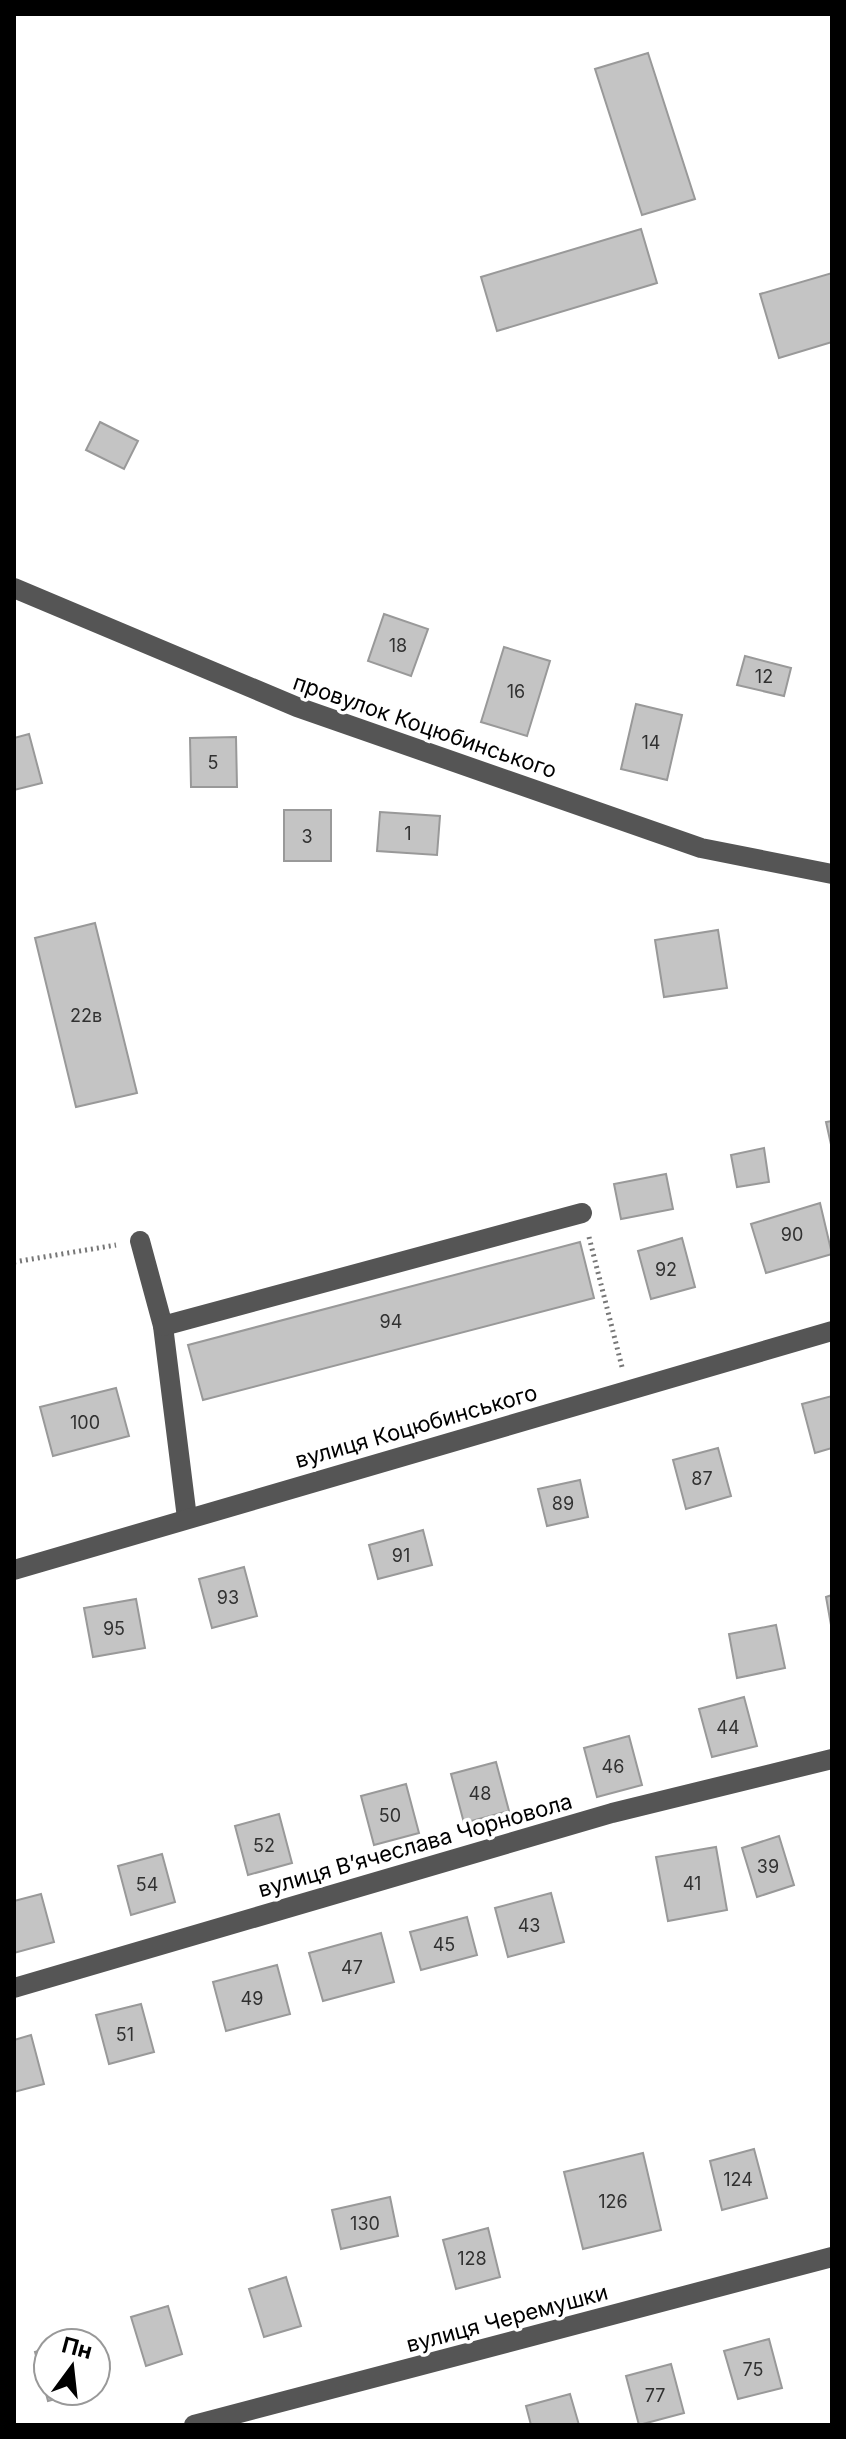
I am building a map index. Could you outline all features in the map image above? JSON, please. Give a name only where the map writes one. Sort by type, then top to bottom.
[{"type":"street","name":"провулок Коцюбинського","points":[[14,588],[297,707],[701,848],[832,874]]},
{"type":"street","points":[[163,1326],[582,1213]]},
{"type":"street","points":[[140,1241],[163,1326],[187,1518]]},
{"type":"street","name":"вулиця Коцюбинського","points":[[14,1570],[832,1331]]},
{"type":"street","name":"вулиця Вʼячеслава Чорновола","points":[[14,1988],[612,1813],[832,1759]]},
{"type":"street","name":"вулиця Черемушки","points":[[194,2425],[832,2257]]},
{"type":"path","points":[[582,1213],[628,1389]]},
{"type":"path","points":[[14,1262],[140,1241]]},
{"type":"building","points":[[648,53],[695,199],[642,215],[595,69]]},
{"type":"building","points":[[641,229],[657,283],[497,331],[481,277]]},
{"type":"building","points":[[832,273],[832,342],[779,358],[760,294]]},
{"type":"building","points":[[100,422],[138,441],[124,469],[86,450]]},
{"type":"building","points":[[384,614],[428,629],[411,676],[368,661]]},
{"type":"building","points":[[504,647],[550,661],[527,736],[481,722]]},
{"type":"building","points":[[745,656],[791,668],[784,696],[737,685]]},
{"type":"building","points":[[636,704],[682,715],[667,780],[621,769]]},
{"type":"building","points":[[29,734],[42,783],[14,790],[14,738]]},
{"type":"building","points":[[236,737],[237,787],[191,787],[190,738]]},
{"type":"building","points":[[284,810],[331,810],[331,861],[284,861]]},
{"type":"building","points":[[380,812],[440,816],[437,855],[377,851]]},
{"type":"building","points":[[95,923],[137,1093],[76,1107],[35,938]]},
{"type":"building","points":[[718,930],[727,988],[664,997],[655,940]]},
{"type":"building","points":[[832,1121],[832,1149],[826,1122]]},
{"type":"building","points":[[764,1148],[769,1182],[737,1187],[731,1155]]},
{"type":"building","points":[[666,1174],[673,1209],[621,1219],[614,1184]]},
{"type":"building","points":[[820,1203],[832,1254],[766,1273],[751,1224]]},
{"type":"building","points":[[682,1238],[695,1287],[651,1299],[638,1251]]},
{"type":"building","points":[[580,1242],[594,1298],[203,1400],[188,1345]]},
{"type":"building","points":[[116,1388],[129,1436],[53,1456],[40,1407]]},
{"type":"building","points":[[832,1396],[832,1448],[815,1453],[802,1404]]},
{"type":"building","points":[[718,1448],[731,1496],[686,1509],[673,1460]]},
{"type":"building","points":[[580,1480],[588,1517],[547,1526],[538,1489]]},
{"type":"building","points":[[423,1530],[432,1565],[378,1579],[369,1545]]},
{"type":"building","points":[[244,1567],[257,1616],[212,1628],[199,1579]]},
{"type":"building","points":[[832,1595],[832,1625],[831,1625],[826,1597]]},
{"type":"building","points":[[136,1599],[145,1648],[93,1657],[84,1608]]},
{"type":"building","points":[[776,1625],[785,1668],[737,1678],[729,1634]]},
{"type":"building","points":[[744,1697],[757,1746],[712,1757],[699,1709]]},
{"type":"building","points":[[629,1736],[642,1785],[597,1797],[584,1748]]},
{"type":"building","points":[[496,1762],[509,1811],[464,1823],[451,1774]]},
{"type":"building","points":[[406,1784],[419,1833],[374,1845],[361,1796]]},
{"type":"building","points":[[279,1814],[292,1863],[248,1875],[235,1826]]},
{"type":"building","points":[[779,1836],[794,1885],[757,1897],[742,1848]]},
{"type":"building","points":[[716,1847],[727,1910],[668,1921],[656,1857]]},
{"type":"building","points":[[162,1854],[175,1902],[131,1915],[118,1866]]},
{"type":"building","points":[[551,1893],[564,1942],[508,1957],[495,1908]]},
{"type":"building","points":[[41,1894],[54,1942],[14,1953],[14,1901]]},
{"type":"building","points":[[467,1917],[477,1955],[421,1970],[410,1932]]},
{"type":"building","points":[[381,1933],[394,1982],[323,2001],[309,1953]]},
{"type":"building","points":[[277,1965],[290,2014],[226,2031],[213,1982]]},
{"type":"building","points":[[141,2004],[154,2052],[109,2064],[96,2015]]},
{"type":"building","points":[[31,2035],[44,2084],[14,2092],[14,2040]]},
{"type":"building","points":[[754,2149],[767,2198],[722,2210],[710,2161]]},
{"type":"building","points":[[643,2153],[661,2230],[583,2249],[564,2172]]},
{"type":"building","points":[[390,2197],[398,2236],[341,2249],[332,2210]]},
{"type":"building","points":[[488,2228],[500,2277],[456,2289],[443,2240]]},
{"type":"building","points":[[286,2277],[301,2326],[264,2337],[249,2289]]},
{"type":"building","points":[[168,2306],[182,2354],[146,2366],[131,2317]]},
{"type":"building","points":[[769,2339],[782,2388],[738,2399],[724,2351]]},
{"type":"building","points":[[671,2364],[684,2413],[639,2425],[626,2376]]},
{"type":"building","points":[[570,2394],[579,2425],[531,2425],[526,2406]]}]
